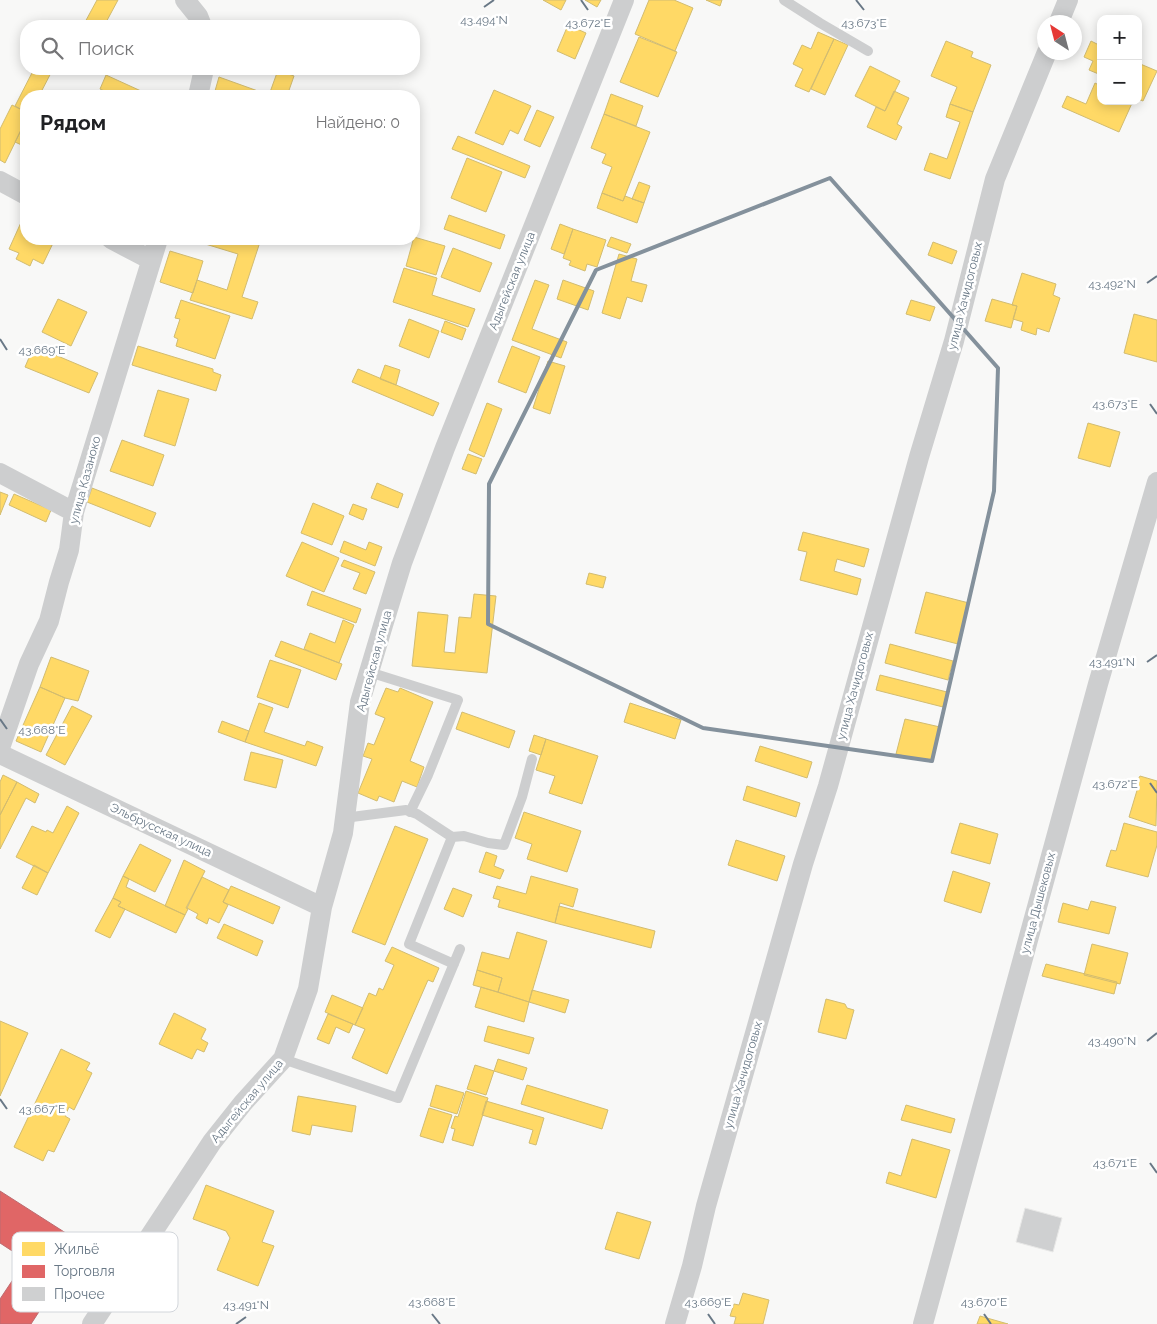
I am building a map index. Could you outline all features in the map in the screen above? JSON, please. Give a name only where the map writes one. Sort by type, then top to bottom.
[{"type":"street","points":[[186,0],[200,20]]},
{"type":"street","name":"Адыгейская улица","points":[[153,1232],[212,1142],[243,1103],[283,1059],[308,989],[322,907],[343,833],[360,702],[402,563],[445,448],[624,0]]},
{"type":"street","points":[[1062,15],[1068,0]]},
{"type":"street","name":"улица Хачидоговых","points":[[675,1324],[692,1266],[706,1206],[803,864],[828,786],[919,456],[954,341],[995,180],[1044,60]]},
{"type":"street","points":[[199,90],[203,75]]},
{"type":"street","points":[[0,181],[20,192]]},
{"type":"street","points":[[122,245],[151,260]]},
{"type":"street","name":"улица Казаноко","points":[[0,748],[29,664],[49,621],[69,550],[74,512],[156,245]]},
{"type":"street","points":[[0,473],[74,512]]},
{"type":"street","name":"улица Дышековых","points":[[923,1324],[1098,684],[1157,482]]},
{"type":"street","name":"Эльбрусская улица","points":[[0,754],[322,907]]},
{"type":"street","name":"Адыгейская улица","points":[[92,1324],[100,1312]]},
{"type":"lane","points":[[784,0],[868,51]]},
{"type":"lane","points":[[369,672],[458,700],[428,774],[410,812]]},
{"type":"lane","points":[[344,818],[406,810],[417,814],[452,837],[464,836],[488,843],[504,845],[522,797],[532,759]]},
{"type":"lane","points":[[452,837],[409,944],[454,964]]},
{"type":"lane","points":[[283,1059],[398,1098],[460,949]]},
{"type":"highlighted area","points":[[830,178],[998,368],[994,491],[932,761],[703,728],[488,624],[489,484],[596,270]]},
{"type":"building: Жильё","points":[[97,0],[118,0],[107,20],[86,20]]},
{"type":"building: Жильё","points":[[543,0],[566,0],[561,10]]},
{"type":"building: Жильё","points":[[585,0],[601,0],[597,7]]},
{"type":"building: Жильё","points":[[649,0],[674,0],[693,8],[675,51],[635,34]]},
{"type":"building: Жильё","points":[[706,0],[722,0],[720,6]]},
{"type":"building: Жильё","points":[[568,25],[586,33],[575,59],[557,51]]},
{"type":"building: Жильё","points":[[818,32],[834,39],[809,92],[795,86],[803,69],[793,64],[802,45],[811,49]]},
{"type":"building: Жильё","points":[[639,37],[677,52],[658,97],[620,82]]},
{"type":"building: Жильё","points":[[834,39],[848,45],[825,95],[811,89]]},
{"type":"building: Жильё","points":[[946,41],[973,52],[971,57],[991,65],[973,112],[950,104],[957,87],[931,76]]},
{"type":"building: Жильё","points":[[1091,41],[1097,44],[1097,73],[1089,70],[1093,61],[1084,57]]},
{"type":"building: Жильё","points":[[1142,65],[1157,71],[1142,101]]},
{"type":"building: Жильё","points":[[870,66],[900,81],[885,111],[855,96]]},
{"type":"building: Жильё","points":[[31,75],[50,75],[42,90],[23,90]]},
{"type":"building: Жильё","points":[[106,75],[139,90],[102,90],[100,89]]},
{"type":"building: Жильё","points":[[276,75],[294,76],[289,90],[271,90]]},
{"type":"building: Жильё","points":[[219,77],[255,90],[215,90]]},
{"type":"building: Жильё","points":[[1095,83],[1097,84],[1097,105],[1131,105],[1119,132],[1062,107],[1067,96],[1086,104]]},
{"type":"building: Жильё","points":[[494,90],[531,106],[518,134],[510,130],[503,145],[475,133]]},
{"type":"building: Жильё","points":[[894,91],[909,98],[897,124],[902,127],[896,140],[867,127],[876,107],[885,111]]},
{"type":"building: Жильё","points":[[611,94],[643,106],[636,126],[604,114]]},
{"type":"building: Жильё","points":[[20,96],[20,109],[15,106]]},
{"type":"building: Жильё","points":[[950,104],[973,112],[950,179],[924,170],[930,153],[947,159],[960,122],[946,117]]},
{"type":"building: Жильё","points":[[12,105],[20,109],[20,132],[5,163],[0,160],[0,129]]},
{"type":"building: Жильё","points":[[537,110],[554,117],[540,147],[524,140]]},
{"type":"building: Жильё","points":[[604,114],[650,132],[623,201],[602,193],[612,167],[602,163],[606,154],[591,148]]},
{"type":"building: Жильё","points":[[20,132],[20,144],[15,142]]},
{"type":"building: Жильё","points":[[458,136],[530,166],[525,178],[452,149]]},
{"type":"building: Жильё","points":[[467,158],[502,172],[486,212],[451,198]]},
{"type":"building: Жильё","points":[[639,182],[650,186],[644,203],[632,199]]},
{"type":"building: Жильё","points":[[602,193],[623,201],[625,196],[644,203],[637,223],[597,208]]},
{"type":"building: Жильё","points":[[449,215],[505,235],[500,249],[444,229]]},
{"type":"building: Жильё","points":[[560,224],[573,229],[564,254],[551,249]]},
{"type":"building: Жильё","points":[[20,225],[20,245],[52,245],[43,264],[33,259],[30,266],[16,259],[19,253],[9,249]]},
{"type":"building: Жильё","points":[[573,229],[606,240],[597,267],[587,264],[585,271],[569,265],[571,261],[563,258]]},
{"type":"building: Жильё","points":[[611,237],[631,244],[627,253],[607,246]]},
{"type":"building: Жильё","points":[[420,239],[445,246],[436,275],[406,266],[412,245],[420,245]]},
{"type":"building: Жильё","points":[[933,242],[957,251],[952,264],[928,255]]},
{"type":"building: Жильё","points":[[209,245],[259,245],[242,297],[258,302],[252,319],[190,300],[197,280],[227,290],[238,254]]},
{"type":"building: Жильё","points":[[453,248],[492,263],[480,292],[441,277]]},
{"type":"building: Жильё","points":[[170,251],[203,261],[193,293],[160,282]]},
{"type":"building: Жильё","points":[[619,254],[637,259],[631,281],[647,285],[642,302],[627,297],[620,319],[602,313]]},
{"type":"building: Жильё","points":[[404,268],[437,278],[432,295],[475,309],[468,327],[393,302]]},
{"type":"building: Жильё","points":[[1022,273],[1056,284],[1053,295],[1060,298],[1049,332],[1037,328],[1036,335],[1021,330],[1023,322],[1013,319],[1017,306],[1012,305]]},
{"type":"building: Жильё","points":[[535,280],[549,285],[532,329],[567,342],[561,358],[512,340]]},
{"type":"building: Жильё","points":[[563,280],[594,291],[588,310],[557,299]]},
{"type":"building: Жильё","points":[[58,299],[87,312],[71,346],[42,332]]},
{"type":"building: Жильё","points":[[992,299],[1017,306],[1011,328],[985,321]]},
{"type":"building: Жильё","points":[[181,300],[230,316],[215,359],[176,346],[178,339],[174,337],[180,319],[175,318]]},
{"type":"building: Жильё","points":[[911,300],[935,307],[930,321],[906,314]]},
{"type":"building: Жильё","points":[[1134,314],[1157,320],[1157,362],[1124,353]]},
{"type":"building: Жильё","points":[[409,319],[439,331],[429,358],[399,346]]},
{"type":"building: Жильё","points":[[445,321],[466,329],[462,340],[441,332]]},
{"type":"building: Жильё","points":[[34,346],[98,373],[89,393],[25,367]]},
{"type":"building: Жильё","points":[[138,346],[213,369],[213,372],[221,375],[216,391],[132,365]]},
{"type":"building: Жильё","points":[[512,346],[540,357],[526,393],[498,382]]},
{"type":"building: Жильё","points":[[548,361],[565,366],[550,414],[533,408]]},
{"type":"building: Жильё","points":[[385,365],[400,370],[396,385],[380,379]]},
{"type":"building: Жильё","points":[[358,369],[439,403],[433,416],[352,382]]},
{"type":"building: Жильё","points":[[158,390],[189,399],[175,446],[144,436]]},
{"type":"building: Жильё","points":[[487,403],[502,409],[484,457],[469,450]]},
{"type":"building: Жильё","points":[[1088,423],[1120,432],[1110,467],[1078,458]]},
{"type":"building: Жильё","points":[[122,440],[164,455],[153,486],[110,471]]},
{"type":"building: Жильё","points":[[468,454],[482,459],[476,474],[462,469]]},
{"type":"building: Жильё","points":[[377,483],[403,494],[398,508],[371,498]]},
{"type":"building: Жильё","points":[[92,488],[156,513],[150,527],[87,502]]},
{"type":"building: Жильё","points":[[0,492],[8,495],[0,515]]},
{"type":"building: Жильё","points":[[14,494],[51,510],[46,522],[9,505]]},
{"type":"building: Жильё","points":[[313,503],[344,516],[332,545],[301,533]]},
{"type":"building: Жильё","points":[[353,504],[367,509],[363,520],[349,514]]},
{"type":"building: Жильё","points":[[803,532],[869,549],[864,567],[837,559],[834,571],[861,579],[857,595],[800,580],[807,552],[798,550]]},
{"type":"building: Жильё","points":[[344,541],[366,550],[369,542],[382,547],[375,566],[340,552]]},
{"type":"building: Жильё","points":[[302,542],[339,558],[324,592],[286,576]]},
{"type":"building: Жильё","points":[[344,560],[375,572],[366,594],[353,589],[360,573],[341,566]]},
{"type":"building: Жильё","points":[[589,573],[606,577],[603,588],[586,584]]},
{"type":"building: Жильё","points":[[312,591],[361,609],[356,623],[307,605]]},
{"type":"building: Жильё","points":[[926,592],[969,603],[958,644],[915,633]]},
{"type":"building: Жильё","points":[[474,594],[496,596],[487,673],[412,666],[418,612],[448,615],[444,652],[455,653],[459,617],[471,618]]},
{"type":"building: Жильё","points":[[343,620],[354,625],[339,663],[304,649],[310,633],[335,643]]},
{"type":"building: Жильё","points":[[281,641],[342,664],[336,680],[275,656]]},
{"type":"building: Жильё","points":[[890,644],[953,661],[948,680],[885,663]]},
{"type":"building: Жильё","points":[[51,657],[89,671],[78,701],[65,698],[40,687]]},
{"type":"building: Жильё","points":[[270,660],[301,670],[288,708],[257,697]]},
{"type":"building: Жильё","points":[[880,675],[947,692],[943,707],[876,690]]},
{"type":"building: Жильё","points":[[40,687],[65,698],[41,752],[16,741]]},
{"type":"building: Жильё","points":[[386,688],[398,692],[400,688],[433,702],[410,761],[424,767],[417,787],[402,781],[394,802],[379,796],[377,801],[358,793],[372,759],[363,756],[368,743],[374,745],[385,718],[375,714]]},
{"type":"building: Жильё","points":[[259,703],[273,708],[264,732],[305,746],[307,741],[323,747],[316,766],[245,742]]},
{"type":"building: Жильё","points":[[630,703],[681,720],[675,739],[624,722]]},
{"type":"building: Жильё","points":[[72,706],[92,716],[65,765],[46,755]]},
{"type":"building: Жильё","points":[[462,712],[515,731],[509,748],[456,729]]},
{"type":"building: Жильё","points":[[905,719],[940,727],[931,762],[896,754]]},
{"type":"building: Жильё","points":[[222,721],[249,731],[245,742],[218,732]]},
{"type":"building: Жильё","points":[[534,735],[546,739],[541,755],[529,751]]},
{"type":"building: Жильё","points":[[546,739],[598,756],[582,804],[549,793],[555,776],[536,770]]},
{"type":"building: Жильё","points":[[760,746],[812,762],[807,778],[755,761]]},
{"type":"building: Жильё","points":[[251,752],[283,760],[276,788],[244,780]]},
{"type":"building: Жильё","points":[[3,775],[17,782],[0,815],[0,782]]},
{"type":"building: Жильё","points":[[1140,776],[1157,781],[1156,826],[1129,817],[1138,787],[1137,781]]},
{"type":"building: Жильё","points":[[17,782],[39,794],[35,803],[26,798],[0,849],[0,815]]},
{"type":"building: Жильё","points":[[747,786],[800,803],[796,817],[743,800]]},
{"type":"building: Жильё","points":[[67,806],[79,813],[48,873],[16,857],[32,826],[53,833]]},
{"type":"building: Жильё","points":[[524,812],[581,831],[567,872],[527,859],[532,844],[515,838]]},
{"type":"building: Жильё","points":[[960,823],[998,834],[990,864],[951,853]]},
{"type":"building: Жильё","points":[[1124,823],[1157,832],[1157,845],[1148,877],[1106,866],[1111,850],[1116,851]]},
{"type":"building: Жильё","points":[[395,826],[428,839],[385,945],[352,932]]},
{"type":"building: Жильё","points":[[736,840],[785,856],[777,881],[728,865]]},
{"type":"building: Жильё","points":[[140,844],[171,860],[155,892],[123,876]]},
{"type":"building: Жильё","points":[[486,852],[497,856],[494,866],[504,870],[500,879],[479,872]]},
{"type":"building: Жильё","points":[[184,860],[205,871],[186,908],[188,909],[185,915],[165,906]]},
{"type":"building: Жильё","points":[[34,865],[48,873],[37,895],[22,888]]},
{"type":"building: Жильё","points":[[953,871],[990,883],[981,913],[944,901]]},
{"type":"building: Жильё","points":[[123,876],[129,879],[126,887],[185,915],[176,933],[118,906],[121,902],[113,898]]},
{"type":"building: Жильё","points":[[531,876],[578,889],[573,907],[560,903],[555,923],[498,907],[500,900],[493,898],[497,886],[526,894]]},
{"type":"building: Жильё","points":[[202,877],[229,890],[223,902],[228,905],[219,923],[209,918],[207,924],[196,918],[198,914],[187,908]]},
{"type":"building: Жильё","points":[[231,886],[280,907],[273,924],[223,902]]},
{"type":"building: Жильё","points":[[453,888],[472,895],[463,917],[444,909]]},
{"type":"building: Жильё","points":[[113,898],[121,902],[118,906],[125,909],[110,938],[95,931]]},
{"type":"building: Жильё","points":[[1091,901],[1116,907],[1109,934],[1058,922],[1063,903],[1088,910]]},
{"type":"building: Жильё","points":[[559,906],[655,931],[651,948],[555,923]]},
{"type":"building: Жильё","points":[[224,924],[263,941],[257,956],[217,938]]},
{"type":"building: Жильё","points":[[517,932],[547,941],[529,1002],[498,992],[502,978],[477,970],[482,952],[509,959]]},
{"type":"building: Жильё","points":[[1092,944],[1128,953],[1120,984],[1084,975]]},
{"type":"building: Жильё","points":[[392,947],[439,968],[433,982],[428,980],[387,1074],[352,1058],[365,1029],[355,1025],[369,993],[376,996],[379,988],[383,990],[394,965],[385,961]]},
{"type":"building: Жильё","points":[[1046,964],[1117,982],[1114,994],[1042,976]]},
{"type":"building: Жильё","points":[[477,970],[502,978],[498,992],[473,985]]},
{"type":"building: Жильё","points":[[481,987],[529,1002],[524,1022],[475,1007]]},
{"type":"building: Жильё","points":[[532,990],[569,1000],[565,1013],[529,1002]]},
{"type":"building: Жильё","points":[[332,995],[363,1008],[355,1025],[325,1012]]},
{"type":"building: Жильё","points":[[826,999],[845,1004],[847,1008],[854,1010],[846,1039],[818,1032]]},
{"type":"building: Жильё","points":[[174,1013],[206,1029],[201,1039],[208,1043],[204,1052],[197,1049],[192,1059],[159,1044]]},
{"type":"building: Жильё","points":[[328,1014],[353,1024],[349,1033],[336,1027],[329,1044],[317,1039]]},
{"type":"building: Жильё","points":[[0,1021],[28,1033],[0,1096]]},
{"type":"building: Жильё","points":[[488,1026],[534,1038],[529,1054],[484,1041]]},
{"type":"building: Жильё","points":[[61,1049],[90,1063],[86,1070],[92,1073],[74,1110],[69,1107],[65,1116],[70,1119],[54,1152],[48,1150],[43,1161],[14,1147]]},
{"type":"building: Жильё","points":[[498,1059],[527,1068],[523,1080],[494,1071]]},
{"type":"building: Жильё","points":[[475,1065],[494,1071],[486,1095],[467,1089]]},
{"type":"building: Жильё","points":[[436,1085],[464,1093],[457,1114],[430,1106]]},
{"type":"building: Жильё","points":[[527,1085],[608,1110],[602,1129],[521,1104]]},
{"type":"building: Жильё","points":[[466,1091],[488,1098],[473,1146],[452,1140],[455,1129],[451,1128],[455,1116],[458,1117]]},
{"type":"building: Жильё","points":[[298,1096],[356,1106],[352,1132],[312,1125],[310,1135],[292,1131]]},
{"type":"building: Жильё","points":[[486,1101],[544,1118],[536,1145],[529,1143],[533,1130],[482,1115]]},
{"type":"building: Жильё","points":[[906,1105],[955,1119],[951,1133],[901,1120]]},
{"type":"building: Жильё","points":[[429,1108],[452,1115],[443,1143],[420,1136]]},
{"type":"building: Жильё","points":[[912,1139],[950,1150],[936,1198],[886,1183],[889,1172],[901,1176]]},
{"type":"building: Жильё","points":[[206,1185],[274,1211],[262,1242],[274,1246],[258,1286],[217,1270],[230,1238],[226,1231],[193,1219]]},
{"type":"building: Жильё","points":[[617,1212],[651,1222],[639,1259],[605,1249]]},
{"type":"building: Жильё","points":[[743,1293],[769,1300],[763,1324],[734,1324],[736,1317],[730,1316],[734,1304],[739,1305]]},
{"type":"building: Жильё","points":[[980,1316],[1008,1324],[977,1324]]},
{"type":"building: Торговля","points":[[0,1191],[64,1232],[12,1232],[12,1251],[0,1243]]},
{"type":"building: Торговля","points":[[12,1281],[12,1312],[39,1312],[31,1324],[0,1324],[0,1299]]},
{"type":"building: Прочее","points":[[1025,1208],[1062,1218],[1053,1252],[1016,1242]]}]
